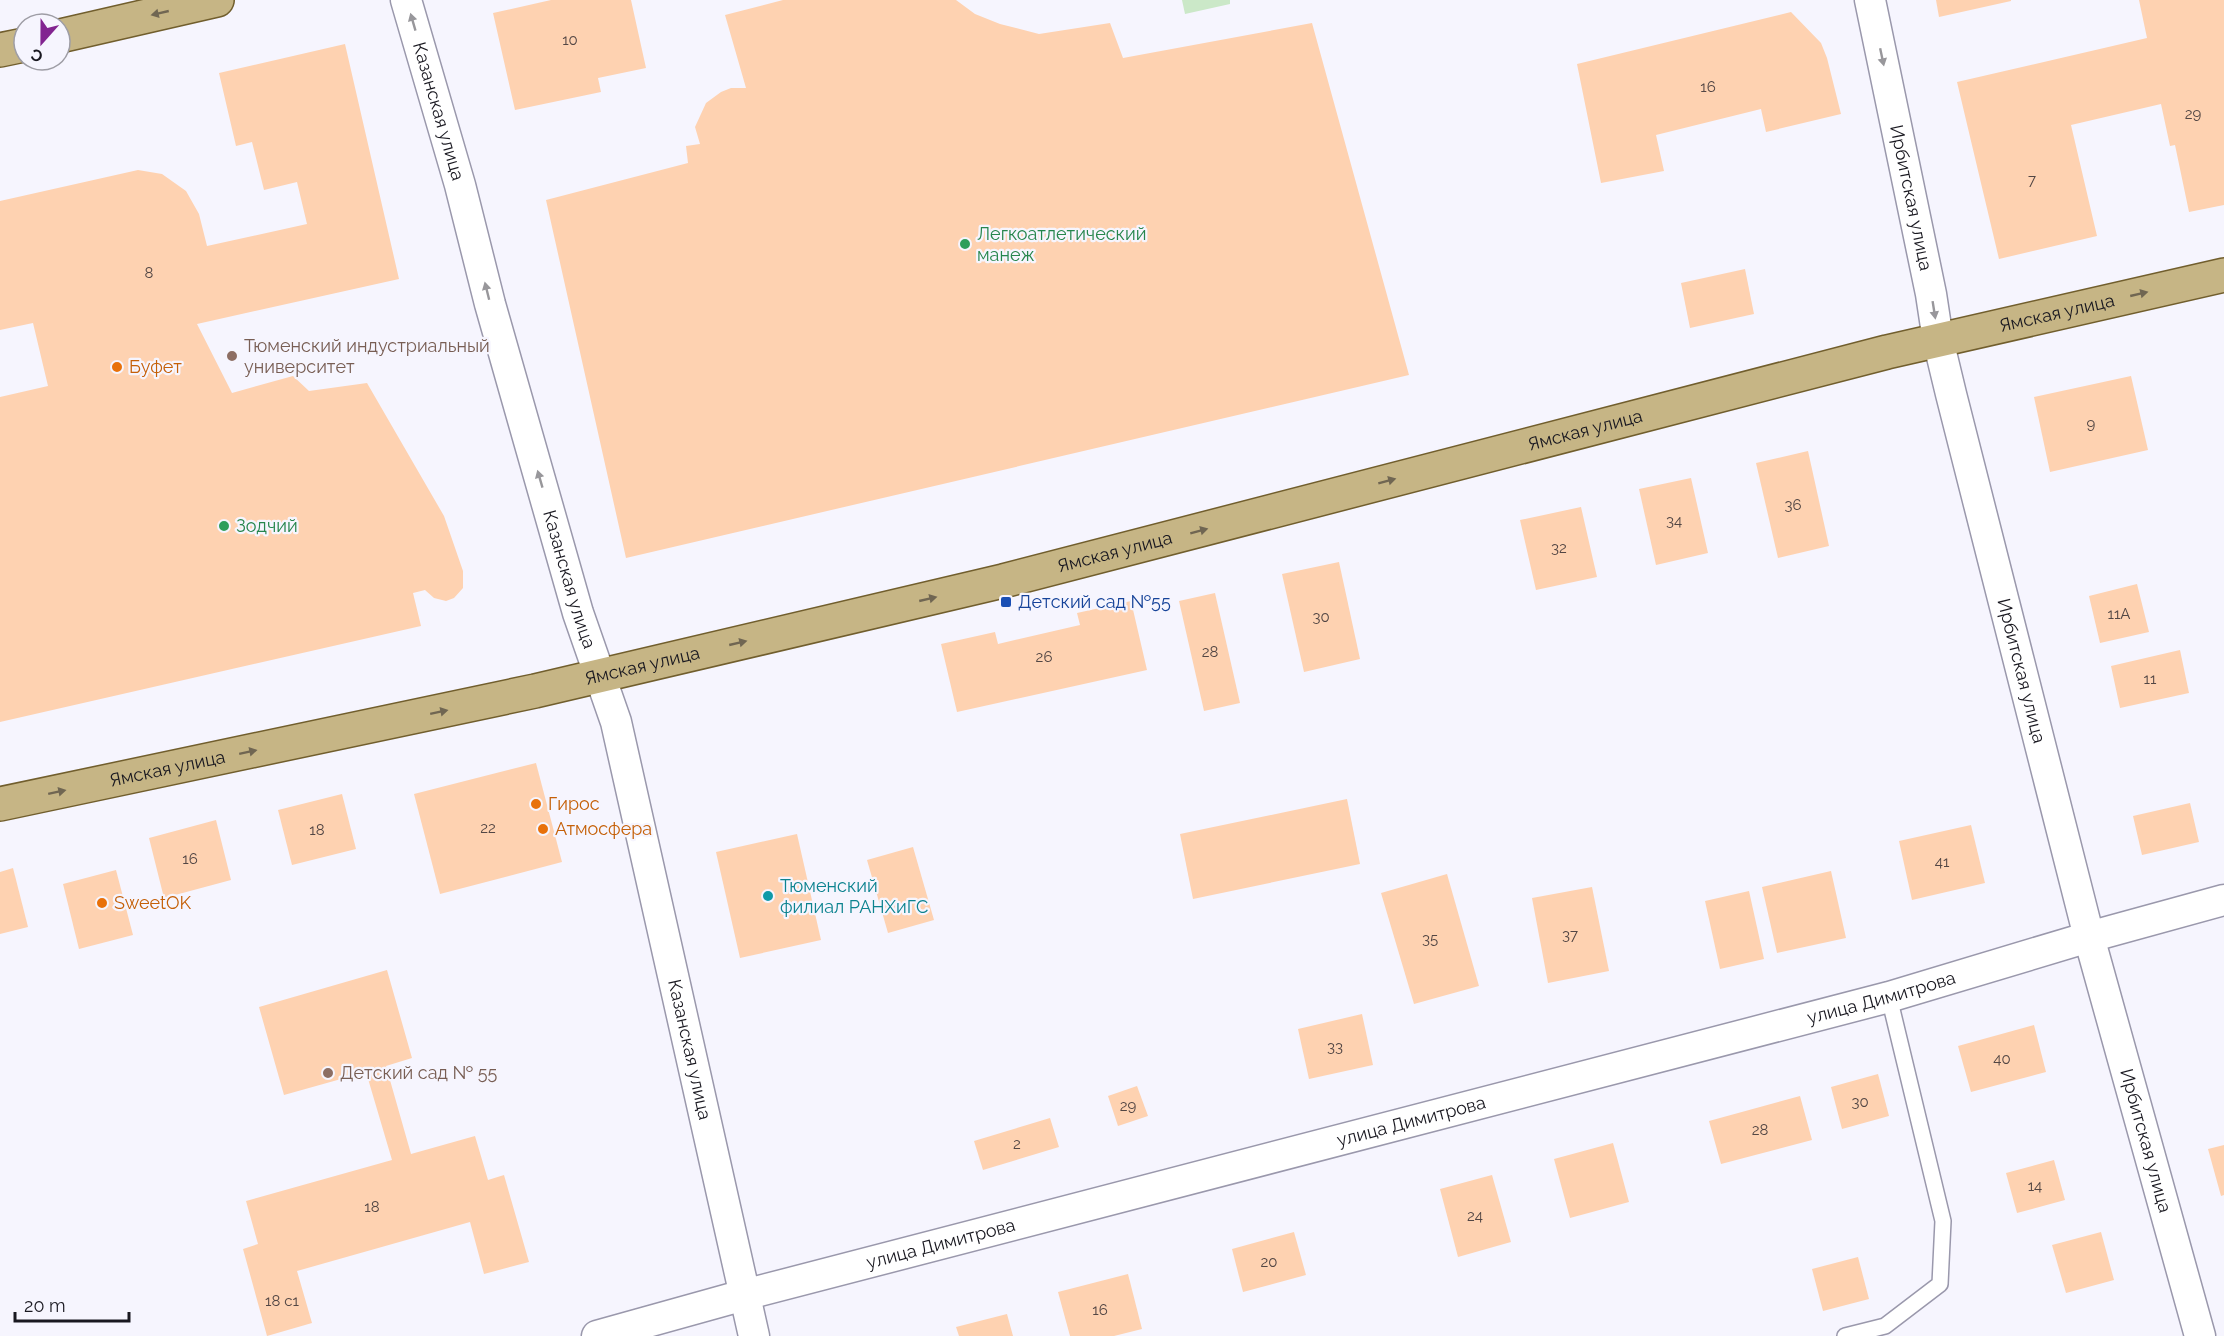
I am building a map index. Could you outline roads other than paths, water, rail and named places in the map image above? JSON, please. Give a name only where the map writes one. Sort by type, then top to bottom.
[{"type":"main road","points":[[72,33],[217,0]]},
{"type":"main road","name":"Ямская улица","points":[[0,804],[535,691],[1004,581],[1938,340],[2224,275]]},
{"type":"street","name":"Казанская улица","points":[[406,0],[460,185],[490,304],[571,591],[616,722],[754,1336]]},
{"type":"street","name":"Ирбитская улица","points":[[1870,0],[1931,294],[1938,340],[2089,937],[2200,1336]]},
{"type":"street","name":"улица Димитрова","points":[[597,1336],[744,1295],[1889,997],[2089,937],[2224,900]]},
{"type":"lane","points":[[1845,1336],[1886,1326],[1940,1284],[1943,1221],[1889,997]]},
{"type":"place","name":"Легкоатлетический манеж","points":[[965,244]]},
{"type":"place","name":"Тюменский индустриальный университет","points":[[232,356]]},
{"type":"place","name":"Буфет","points":[[117,367]]},
{"type":"place","name":"Зодчий","points":[[224,526]]},
{"type":"place","name":"Детский сад №55","points":[[1006,602]]},
{"type":"place","name":"Гирос","points":[[536,804]]},
{"type":"place","name":"Атмосфера","points":[[543,829]]},
{"type":"place","name":"Тюменский филиал РАНХиГС","points":[[768,896]]},
{"type":"place","name":"SweetOK","points":[[102,903]]},
{"type":"place","name":"Детский сад № 55","points":[[328,1073]]}]
